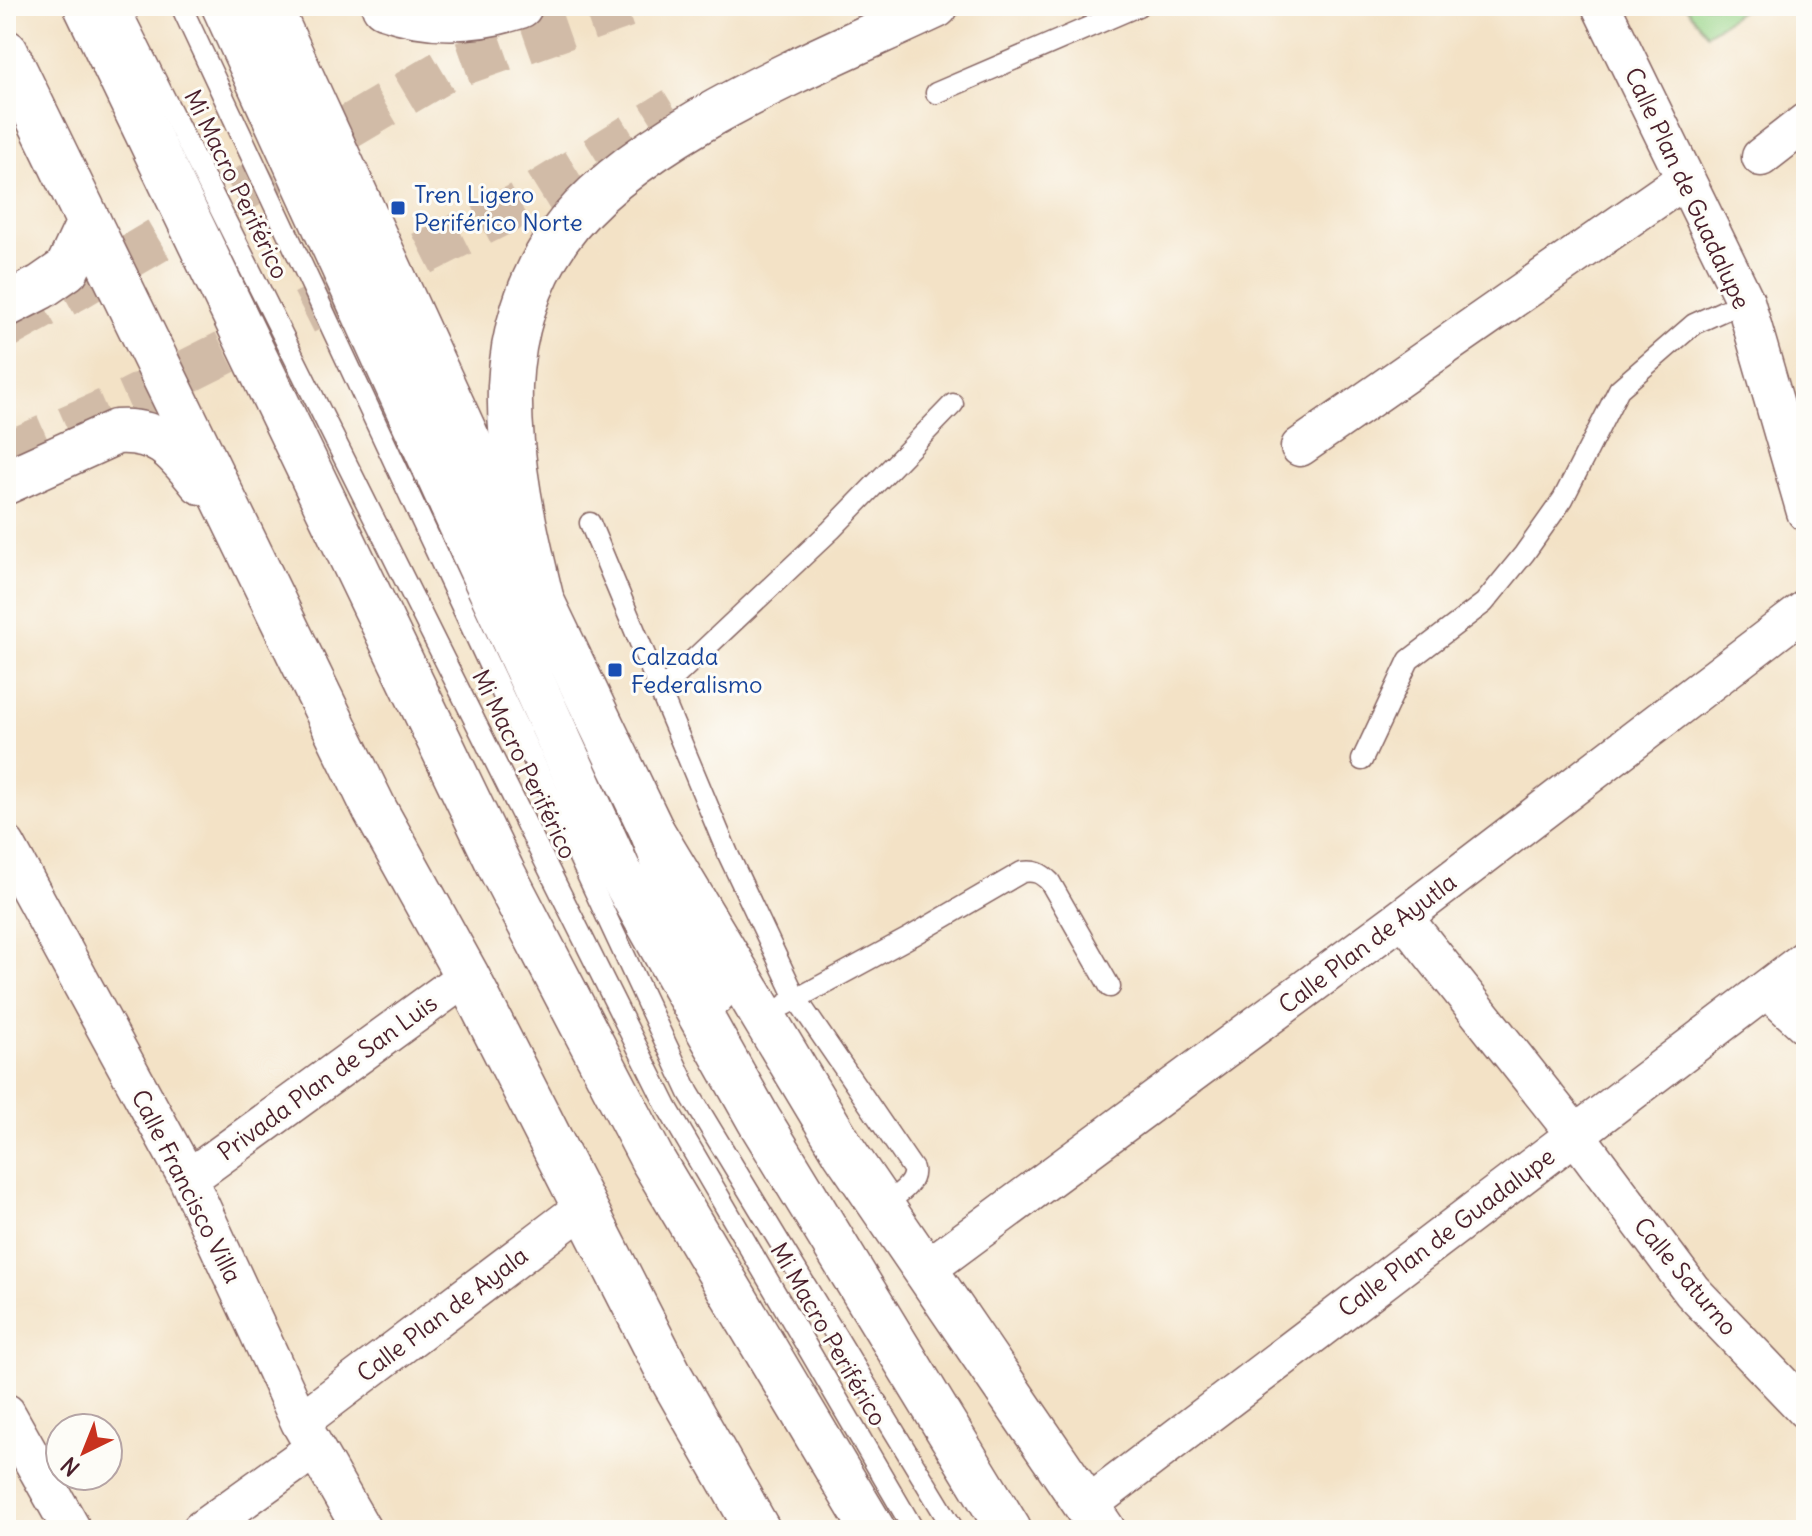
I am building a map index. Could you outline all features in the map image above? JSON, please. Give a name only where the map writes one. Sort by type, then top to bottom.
[{"type":"main road","points":[[86,6],[502,871],[652,1159],[873,1530]]},
{"type":"main road","points":[[224,6],[618,869],[759,1120],[1009,1530]]},
{"type":"main road","points":[[269,6],[542,601],[652,831],[759,1120]]},
{"type":"main road","points":[[384,6],[408,15],[431,11],[458,19],[490,16],[520,6]]},
{"type":"main road","points":[[675,109],[885,6]]},
{"type":"main road","points":[[542,601],[519,491],[510,386],[520,321],[536,276],[558,238],[580,211],[605,188],[678,136],[749,94],[936,6]]},
{"type":"main road","points":[[6,52],[375,810],[467,976],[671,1377],[758,1530]]},
{"type":"main road","points":[[6,305],[67,269],[89,222]]},
{"type":"main road","points":[[6,482],[116,432],[145,434],[174,449],[247,547]]},
{"type":"main road","points":[[652,831],[780,1008],[844,1151],[1095,1518]]},
{"type":"street","name":"Calle Plan de Guadalupe","points":[[1601,6],[1745,301],[1806,512]]},
{"type":"street","points":[[1761,157],[1806,122]]},
{"type":"street","points":[[1300,447],[1685,179]]},
{"type":"street","name":"Calle Plan de Ayutla","points":[[924,1271],[1403,917],[1806,609]]},
{"type":"street","name":"Calle Francisco Villa","points":[[6,845],[188,1179],[307,1435],[362,1530]]},
{"type":"street","name":"Calle Saturno","points":[[1403,917],[1575,1134],[1692,1291],[1806,1410]]},
{"type":"street","name":"Calle Plan de Guadalupe","points":[[1095,1518],[1575,1134],[1806,959]]},
{"type":"street","name":"Privada Plan de San Luis","points":[[188,1179],[467,976]]},
{"type":"street","points":[[1767,989],[1806,1025]]},
{"type":"street","name":"Calle Plan de Ayala","points":[[201,1530],[307,1435],[584,1207]]},
{"type":"street","points":[[6,1413],[72,1530]]},
{"type":"lane","name":"Mi Macro Periférico","points":[[119,6],[667,1107],[914,1530]]},
{"type":"lane","name":"Mi Macro Periférico","points":[[181,6],[689,1093],[954,1530]]},
{"type":"lane","points":[[936,93],[1138,6]]},
{"type":"lane","points":[[1362,760],[1409,660],[1484,603],[1524,554],[1563,499],[1619,389],[1694,324],[1745,301]]},
{"type":"lane","points":[[660,691],[831,530],[953,404]]},
{"type":"lane","points":[[590,523],[728,854],[780,1008],[1022,872],[1030,871],[1037,872],[1050,882],[1110,987]]},
{"type":"green space","points":[[1685,6],[1748,6],[1707,34]]},
{"type":"tunnel","points":[[6,327],[447,69],[626,6]]},
{"type":"tunnel","points":[[6,454],[130,400],[521,204],[675,109]]},
{"type":"place","name":"Tren Ligero Periférico Norte","points":[[398,208]]},
{"type":"place","name":"Calzada Federalismo","points":[[615,670]]}]
